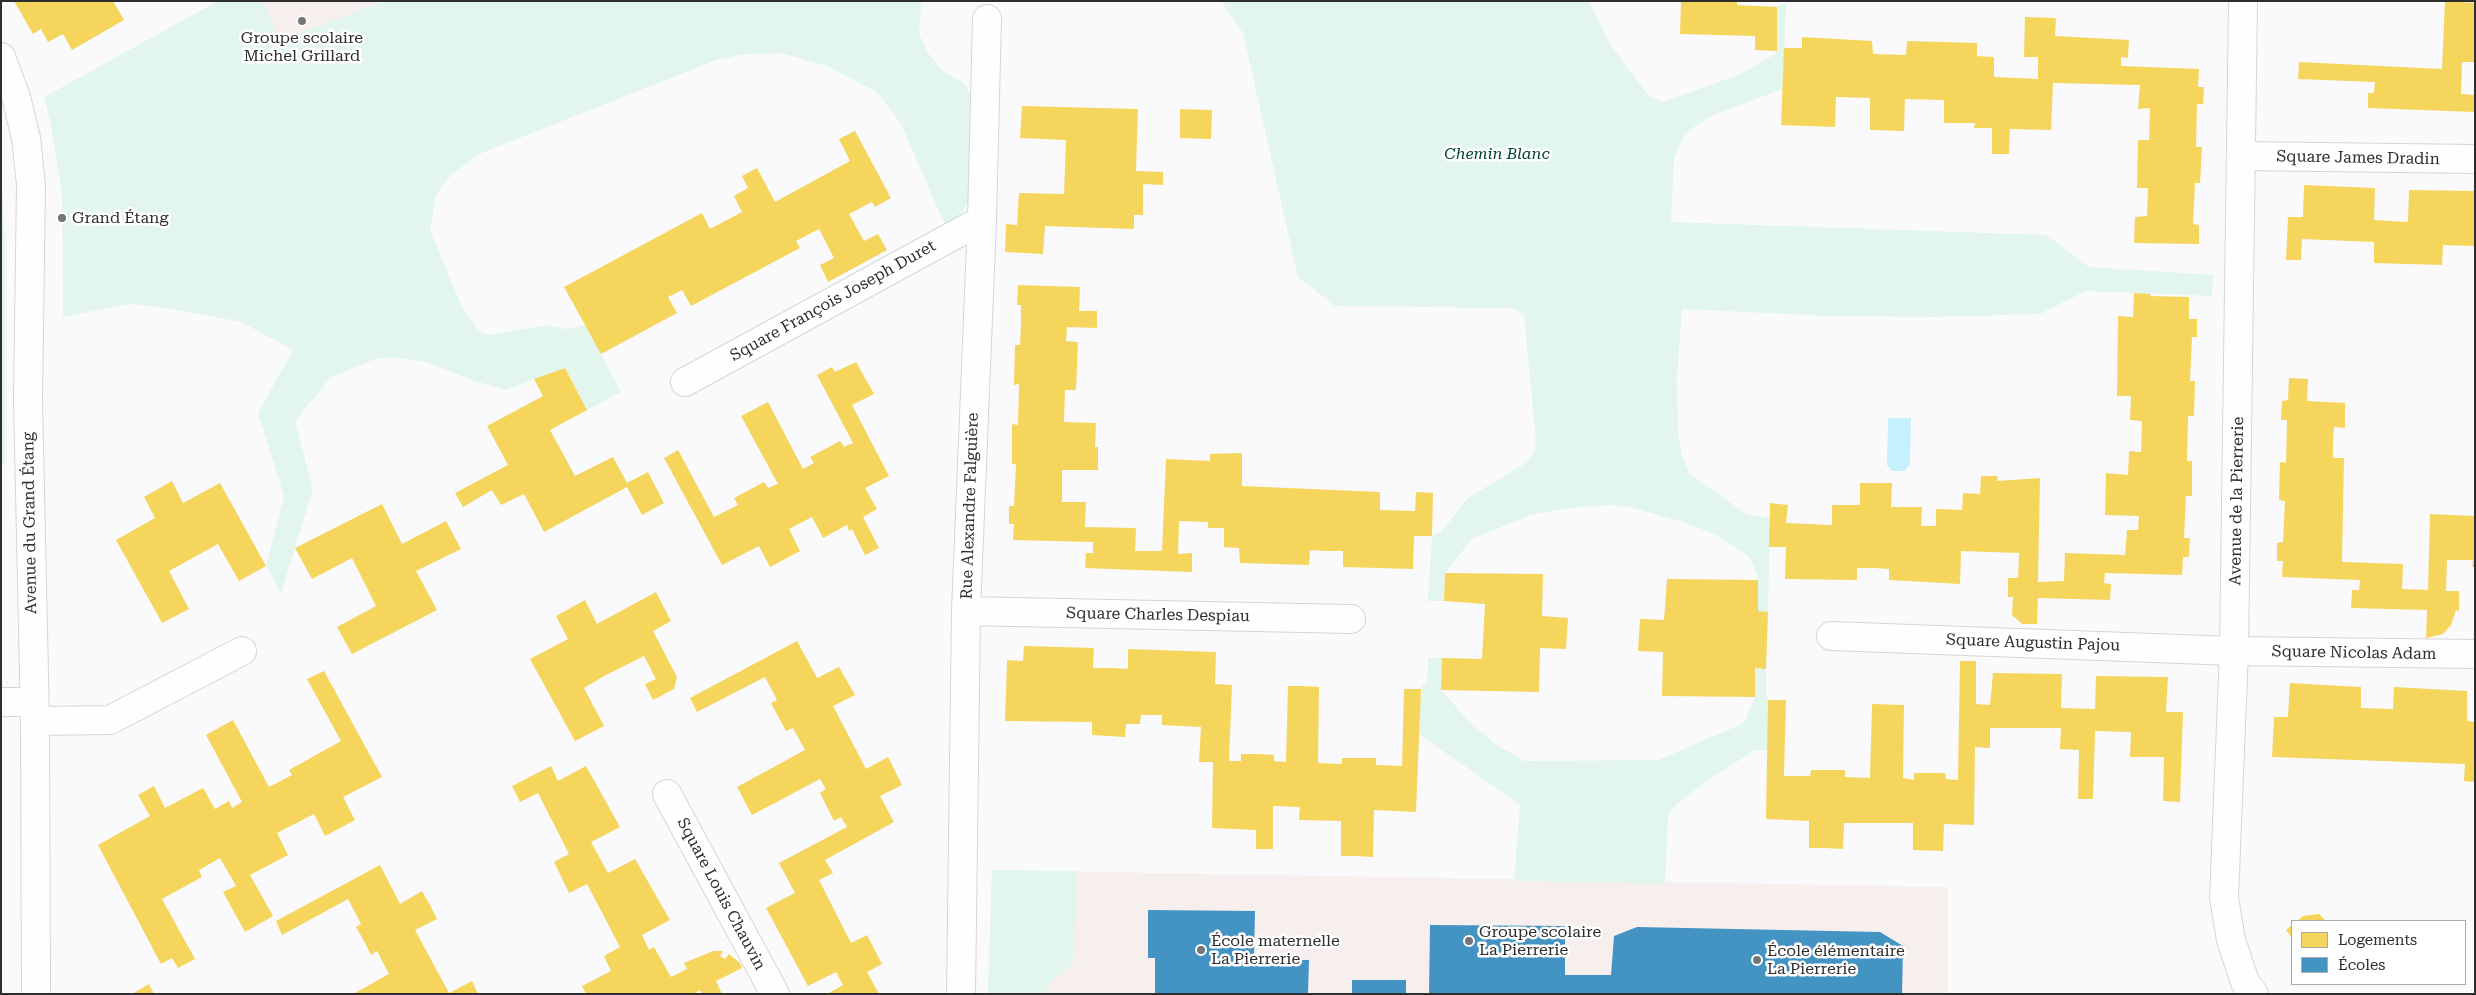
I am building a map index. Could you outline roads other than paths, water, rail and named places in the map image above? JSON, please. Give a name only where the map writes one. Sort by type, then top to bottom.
[{"type":"street","name":"Avenue de la Pierrerie","points":[[2242,1],[2242,156],[2234,651],[2224,898],[2231,940],[2245,982],[2254,994]]},
{"type":"street","name":"Rue Alexandre Falguière","points":[[961,994],[966,611],[982,220],[987,19]]},
{"type":"street","name":"Avenue du Grand Étang","points":[[1,57],[16,97],[26,138],[32,185],[28,399],[34,712],[36,994]]},
{"type":"street","name":"Square James Dradin","points":[[2242,156],[2475,160]]},
{"type":"street","name":"Square François Joseph Duret","points":[[685,382],[982,220]]},
{"type":"street","name":"Square Charles Despiau","points":[[966,611],[1351,619]]},
{"type":"street","name":"Square Augustin Pajou","points":[[1831,636],[2234,651]]},
{"type":"street","points":[[1,702],[34,712],[110,720],[242,650]]},
{"type":"street","name":"Square Nicolas Adam","points":[[2234,651],[2475,654]]},
{"type":"street","name":"Square Louis Chauvin","points":[[668,794],[775,994]]},
{"type":"water","points":[[1888,418],[1911,418],[1910,464],[1905,471],[1892,471],[1887,465]]},
{"type":"place","name":"Groupe scolaire Michel Grillard","points":[[302,21]]},
{"type":"place","name":"Grand Étang","points":[[62,218]]},
{"type":"place","name":"Groupe scolaire La Pierrerie","points":[[1469,941]]},
{"type":"place","name":"École maternelle La Pierrerie","points":[[1201,950]]},
{"type":"place","name":"École élémentaire La Pierrerie","points":[[1757,960]]},
{"type":"park label","name":"Chemin Blanc","points":[[1497,154]]}]
